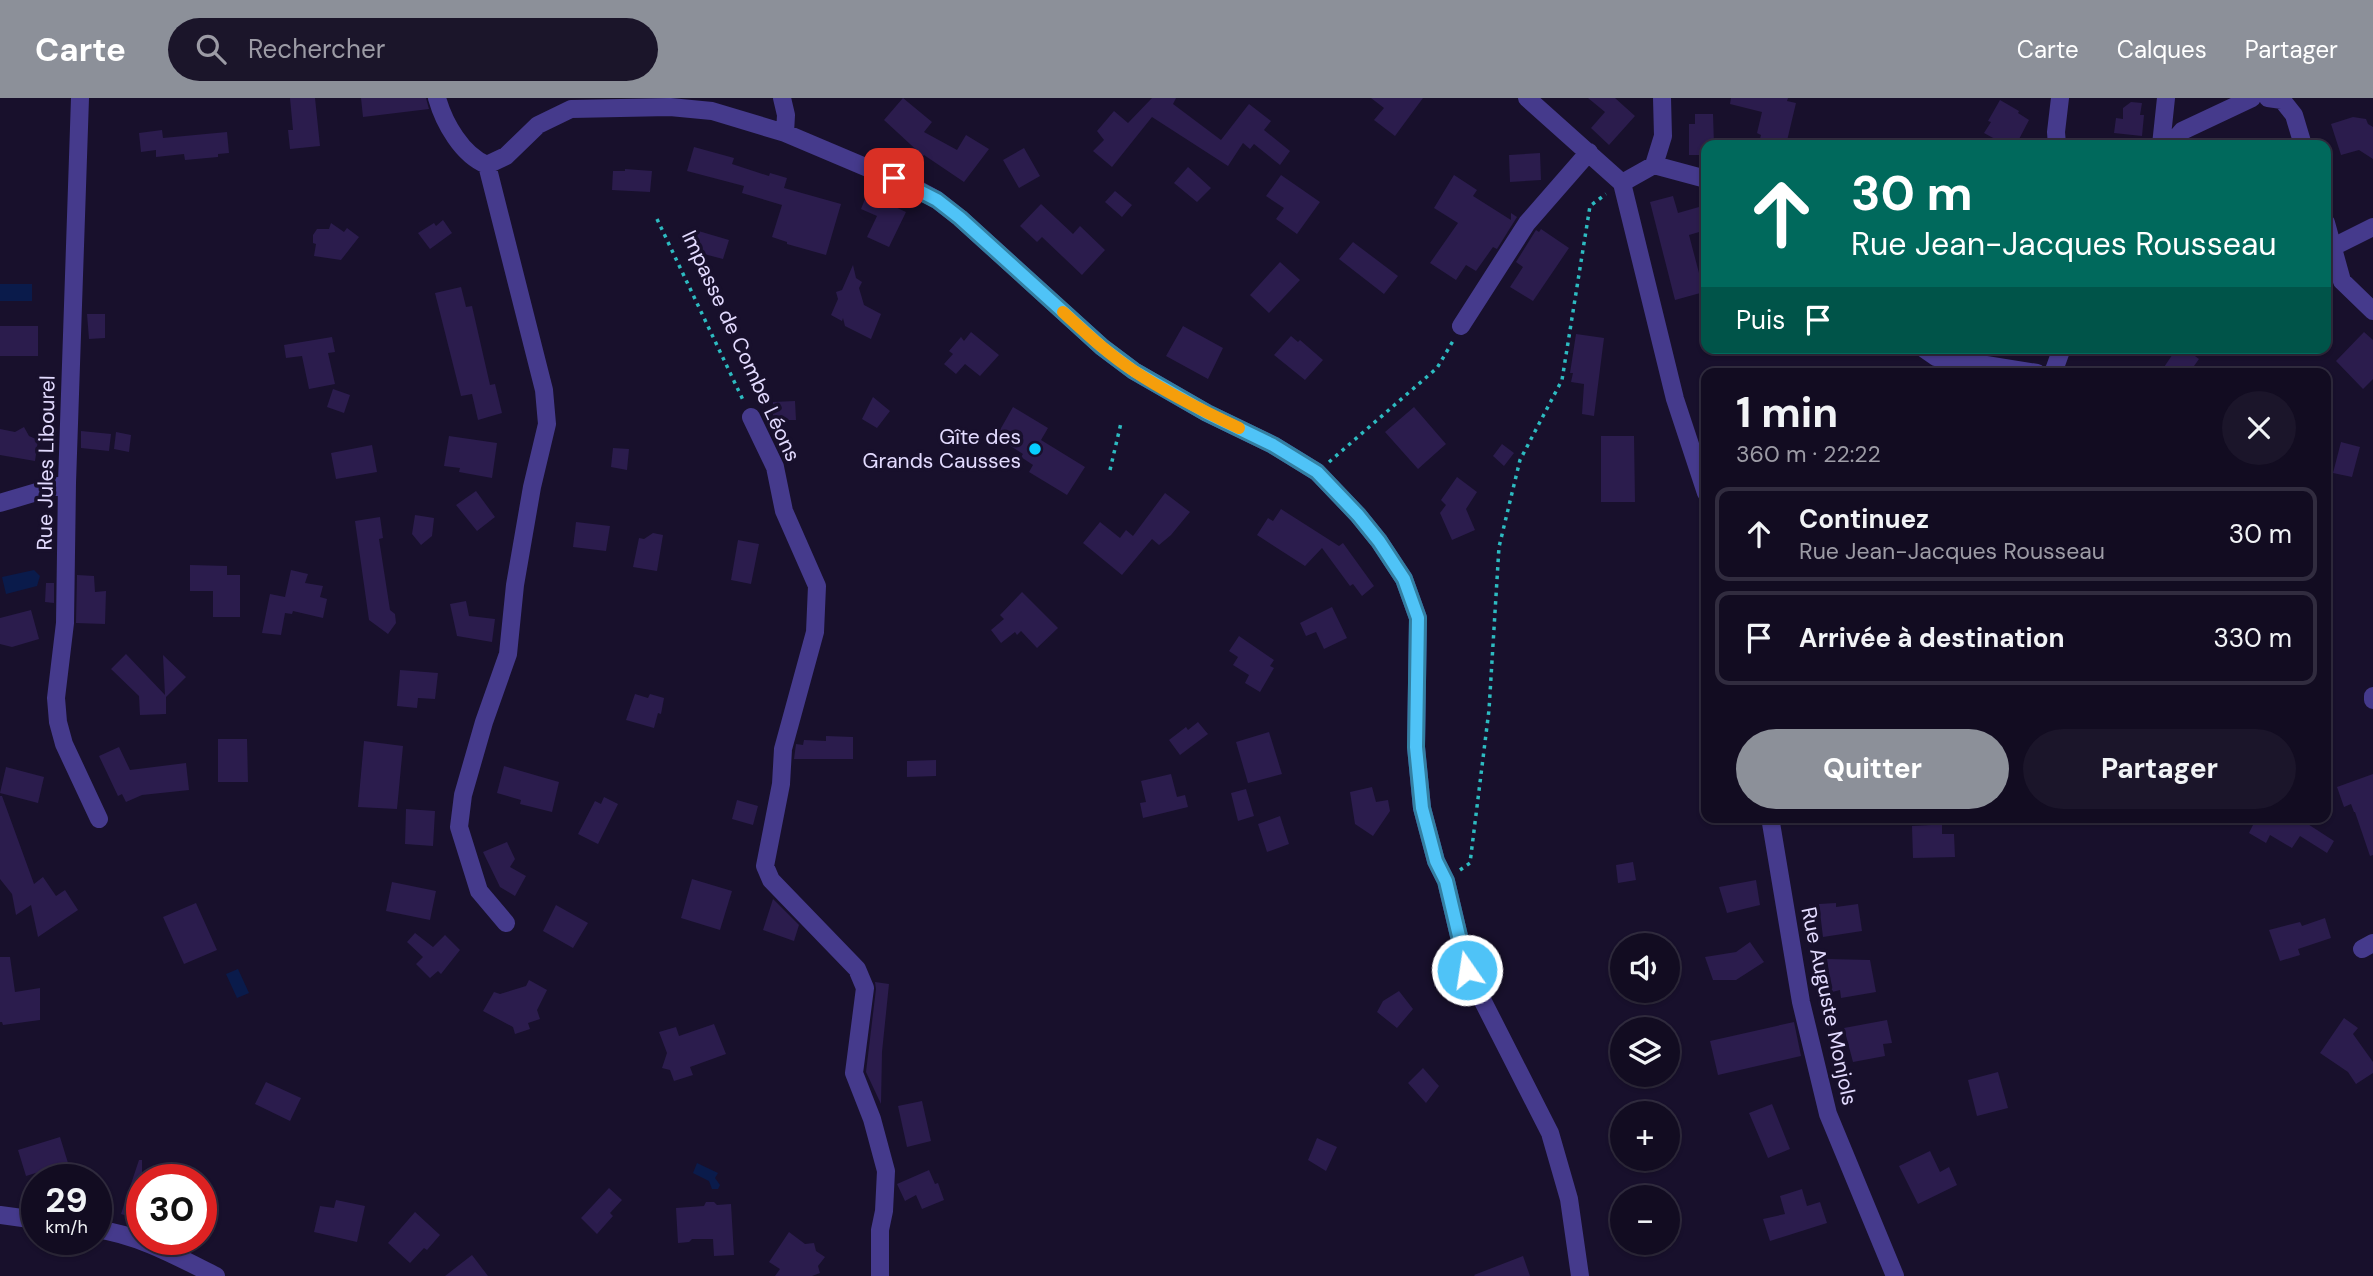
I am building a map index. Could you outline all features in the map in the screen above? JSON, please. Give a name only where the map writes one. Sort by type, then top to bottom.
[{"type":"street","name":"Rue Jules Libourel","points":[[79,98],[65,623],[56,698],[58,722],[64,744],[99,819]]},
{"type":"street","points":[[437,98],[442,116],[457,138],[470,153],[487,165],[544,390],[547,424],[532,486],[515,585],[508,654],[480,734],[463,796],[459,827],[480,891],[506,923]]},
{"type":"street","points":[[782,98],[786,115],[785,133]]},
{"type":"street","points":[[1527,98],[1622,183],[1675,399],[1701,478]]},
{"type":"street","points":[[1622,183],[1654,165],[1663,136],[1662,98]]},
{"type":"street","points":[[2057,140],[2060,98]]},
{"type":"street","points":[[2162,140],[2166,98]]},
{"type":"street","points":[[2174,140],[2182,131],[2252,98]]},
{"type":"street","points":[[2268,98],[2282,100],[2294,115],[2302,140]]},
{"type":"street","points":[[487,165],[506,156],[538,125],[571,109],[670,107],[712,111],[785,133],[915,188],[937,200],[1102,347],[1134,371],[1207,413],[1273,445],[1317,472],[1379,541],[1404,579],[1418,618],[1416,747],[1422,808],[1436,861],[1446,881],[1467,970],[1550,1133],[1569,1199],[1580,1276]]},
{"type":"street","points":[[1461,327],[1527,223],[1589,152]]},
{"type":"street","points":[[1654,165],[1701,178]]},
{"type":"street","points":[[2333,247],[2373,227]]},
{"type":"street","points":[[2331,240],[2342,281],[2373,311]]},
{"type":"street","points":[[1932,354],[1936,357],[2005,368]]},
{"type":"street","name":"Impasse de Combe Léons","points":[[751,417],[775,467],[784,511],[817,586],[815,632],[783,749],[781,784],[765,866],[771,880],[857,969],[865,988],[854,1073],[872,1119],[886,1171],[880,1230],[880,1276]]},
{"type":"street","points":[[0,503],[67,483]]},
{"type":"street","name":"Rue Auguste Monjols","points":[[1771,823],[1801,1002],[1828,1114],[1895,1276]]},
{"type":"street","points":[[0,1215],[21,1218]]},
{"type":"street","points":[[112,1233],[158,1247],[216,1276]]},
{"type":"path","points":[[1446,881],[1470,863],[1489,710],[1499,547],[1520,460],[1562,380],[1590,206],[1622,183]]},
{"type":"path","name":"Impasse de Combe Léons","points":[[657,219],[751,417]]},
{"type":"path","points":[[1317,472],[1437,368],[1461,327]]},
{"type":"path","points":[[1110,470],[1121,423]]},
{"type":"water","points":[[0,284],[32,284],[32,301],[0,301]]},
{"type":"water","points":[[34,570],[40,576],[37,586],[6,594],[2,577]]},
{"type":"water","points":[[238,969],[249,993],[237,998],[226,974]]},
{"type":"water","points":[[697,1163],[718,1173],[715,1178],[720,1185],[718,1189],[712,1189],[709,1181],[693,1173]]},
{"type":"building","points":[[290,98],[315,98],[320,146],[290,149],[288,130],[293,130]]},
{"type":"building","points":[[361,98],[426,98],[429,109],[363,117]]},
{"type":"building","points":[[903,98],[932,122],[924,132],[957,150],[966,135],[989,149],[964,182],[923,156],[884,120]]},
{"type":"building","points":[[1152,98],[1176,98],[1173,104],[1221,140],[1249,104],[1271,121],[1264,130],[1290,151],[1280,165],[1254,144],[1250,149],[1243,143],[1228,166],[1152,117],[1112,167],[1093,151],[1104,140],[1097,131],[1114,111],[1128,123]]},
{"type":"building","points":[[1371,98],[1423,98],[1395,136],[1374,120],[1384,108]]},
{"type":"building","points":[[1588,98],[1615,98],[1635,116],[1609,145],[1591,128],[1605,112]]},
{"type":"building","points":[[1731,98],[1788,98],[1787,101],[1796,103],[1787,140],[1760,140],[1761,135],[1757,133],[1762,112],[1730,104]]},
{"type":"building","points":[[2000,100],[2029,120],[2019,140],[1997,140],[1984,133],[1991,122],[1988,121]]},
{"type":"building","points":[[2131,102],[2142,103],[2142,136],[2114,133],[2116,118],[2123,119],[2123,108]]},
{"type":"building","points":[[1695,114],[1713,114],[1714,140],[1701,140],[1701,155],[1689,155],[1689,124],[1695,124]]},
{"type":"building","points":[[2353,117],[2366,119],[2373,127],[2373,159],[2359,150],[2341,155],[2331,124]]},
{"type":"building","points":[[162,130],[163,138],[227,132],[229,153],[218,154],[218,157],[185,160],[184,154],[156,157],[156,150],[141,152],[139,133]]},
{"type":"building","points":[[694,147],[734,158],[732,164],[769,176],[770,173],[787,178],[784,188],[841,204],[826,255],[772,237],[782,205],[742,193],[744,186],[687,171]]},
{"type":"building","points":[[1024,148],[1040,176],[1019,188],[1003,160]]},
{"type":"building","points":[[1540,153],[1541,180],[1510,182],[1509,155]]},
{"type":"building","points":[[1188,167],[1211,188],[1197,202],[1174,183]]},
{"type":"building","points":[[613,171],[652,171],[650,192],[612,190]]},
{"type":"building","points":[[1281,175],[1320,202],[1297,234],[1276,219],[1284,208],[1266,196]]},
{"type":"building","points":[[1454,175],[1477,190],[1473,196],[1511,220],[1511,213],[1517,217],[1497,249],[1493,247],[1476,271],[1466,265],[1456,280],[1430,263],[1458,223],[1434,208]]},
{"type":"building","points":[[1115,191],[1132,205],[1122,217],[1105,202]]},
{"type":"building","points":[[867,194],[906,212],[889,247],[867,237],[877,216],[861,209]]},
{"type":"building","points":[[1673,196],[1678,213],[1701,206],[1701,231],[1689,235],[1701,281],[1701,293],[1675,300],[1650,202]]},
{"type":"building","points":[[1041,204],[1073,234],[1080,226],[1105,250],[1082,275],[1042,237],[1037,242],[1020,226]]},
{"type":"building","points":[[443,220],[452,233],[430,249],[418,233]]},
{"type":"building","points":[[331,223],[344,232],[347,228],[359,237],[341,260],[314,256],[316,244],[313,243],[313,235],[317,229],[329,229]]},
{"type":"building","points":[[1541,229],[1569,248],[1533,301],[1510,287],[1523,267],[1516,262],[1536,230],[1539,232]]},
{"type":"building","points":[[695,230],[729,240],[723,259],[689,250]]},
{"type":"building","points":[[1353,242],[1398,276],[1384,294],[1339,259]]},
{"type":"building","points":[[1280,262],[1300,280],[1269,313],[1250,295]]},
{"type":"building","points":[[853,265],[856,278],[862,282],[859,288],[864,305],[881,314],[871,339],[845,326],[843,318],[842,321],[831,315],[838,299],[836,292],[842,290]]},
{"type":"building","points":[[461,287],[466,307],[472,306],[490,385],[495,384],[502,413],[478,420],[472,394],[461,396],[435,293]]},
{"type":"building","points":[[87,314],[105,314],[105,338],[89,339]]},
{"type":"building","points":[[0,326],[38,326],[38,356],[0,356]]},
{"type":"building","points":[[1183,326],[1223,348],[1208,379],[1166,356]]},
{"type":"building","points":[[971,332],[999,355],[980,376],[965,364],[956,374],[944,364],[953,354],[949,351],[961,337],[964,341]]},
{"type":"building","points":[[2364,332],[2373,340],[2373,379],[2363,389],[2336,361]]},
{"type":"building","points":[[1576,334],[1604,338],[1594,416],[1582,414],[1584,384],[1571,382]]},
{"type":"building","points":[[1291,336],[1298,342],[1300,340],[1323,360],[1305,380],[1274,355]]},
{"type":"building","points":[[332,337],[335,352],[328,353],[335,384],[309,389],[302,356],[286,358],[284,345]]},
{"type":"building","points":[[2173,354],[2192,354],[2199,359],[2193,368],[2163,368]]},
{"type":"building","points":[[333,389],[350,395],[344,413],[327,407]]},
{"type":"building","points":[[873,397],[890,411],[877,428],[862,419]]},
{"type":"building","points":[[795,401],[796,420],[773,420],[773,402]]},
{"type":"building","name":"Gîte des Grands Causses","points":[[1013,407],[1048,428],[1041,440],[1085,467],[1067,495],[1029,472],[1033,465],[1021,457],[1023,454],[996,437]]},
{"type":"building","points":[[1414,407],[1446,444],[1418,469],[1385,432]]},
{"type":"building","points":[[24,427],[29,436],[38,440],[35,461],[0,455],[0,429],[15,432]]},
{"type":"building","points":[[81,431],[111,434],[109,451],[81,448]]},
{"type":"building","points":[[116,432],[131,435],[129,452],[114,449]]},
{"type":"building","points":[[449,436],[497,443],[492,478],[459,472],[460,468],[444,466]]},
{"type":"building","points":[[1601,436],[1634,436],[1635,502],[1601,502]]},
{"type":"building","points":[[2341,442],[2360,447],[2352,477],[2333,473]]},
{"type":"building","points":[[1502,444],[1514,453],[1504,466],[1493,456]]},
{"type":"building","points":[[372,445],[377,472],[336,479],[331,453]]},
{"type":"building","points":[[613,448],[629,449],[627,470],[611,467]]},
{"type":"building","points":[[1457,477],[1477,492],[1466,509],[1475,530],[1452,540],[1440,513],[1446,505],[1441,500]]},
{"type":"building","points":[[476,491],[495,517],[477,531],[456,505]]},
{"type":"building","points":[[1165,493],[1190,512],[1159,545],[1152,539],[1122,575],[1083,543],[1100,522],[1120,538],[1126,530],[1133,536]]},
{"type":"building","points":[[1281,509],[1339,546],[1343,543],[1374,586],[1362,596],[1353,584],[1350,586],[1322,548],[1305,566],[1257,535],[1268,518],[1273,521]]},
{"type":"building","points":[[415,515],[434,518],[432,536],[421,545],[412,534]]},
{"type":"building","points":[[380,517],[383,538],[379,539],[390,610],[395,614],[396,623],[388,634],[369,620],[355,521]]},
{"type":"building","points":[[576,522],[610,526],[606,551],[573,547]]},
{"type":"building","points":[[653,533],[663,535],[657,571],[633,567],[639,538],[644,539]]},
{"type":"building","points":[[738,540],[759,544],[751,584],[731,580]]},
{"type":"building","points":[[190,565],[227,566],[227,575],[240,575],[240,617],[213,617],[213,591],[190,591]]},
{"type":"building","points":[[291,570],[308,574],[305,583],[323,586],[320,597],[327,599],[323,618],[293,611],[292,614],[285,613],[281,635],[262,633],[270,594],[285,597]]},
{"type":"building","points":[[77,575],[94,576],[95,592],[106,591],[105,624],[76,623]]},
{"type":"building","points":[[46,583],[54,583],[54,603],[45,602]]},
{"type":"building","points":[[1022,592],[1058,628],[1037,648],[1021,631],[1017,635],[1015,632],[1001,643],[991,630],[1004,619],[1000,615]]},
{"type":"building","points":[[466,601],[469,616],[495,619],[492,642],[457,636],[450,604]]},
{"type":"building","points":[[1332,607],[1347,638],[1324,649],[1316,632],[1306,636],[1300,623]]},
{"type":"building","points":[[31,610],[39,639],[12,647],[0,644],[0,618]]},
{"type":"building","points":[[1239,636],[1274,660],[1270,666],[1274,668],[1260,692],[1245,683],[1249,675],[1233,665],[1238,657],[1229,651]]},
{"type":"building","points":[[126,654],[165,695],[163,655],[186,677],[166,697],[166,714],[140,715],[139,696],[111,669]]},
{"type":"building","points":[[400,670],[438,673],[435,699],[418,698],[417,708],[397,706]]},
{"type":"building","points":[[635,694],[648,698],[650,694],[664,698],[661,714],[658,713],[654,728],[626,720]]},
{"type":"building","points":[[1198,722],[1208,734],[1180,755],[1169,740]]},
{"type":"building","points":[[1269,732],[1282,774],[1248,783],[1236,742]]},
{"type":"building","points":[[826,736],[853,737],[853,759],[794,759],[796,744],[803,745],[804,740],[826,741]]},
{"type":"building","points":[[218,739],[247,739],[248,782],[218,782]]},
{"type":"building","points":[[364,741],[403,746],[397,809],[358,807]]},
{"type":"building","points":[[119,747],[130,770],[186,763],[189,790],[142,795],[126,802],[122,794],[118,796],[99,756]]},
{"type":"building","points":[[936,760],[936,776],[907,777],[907,761]]},
{"type":"building","points":[[504,766],[559,782],[552,812],[520,804],[521,800],[497,793]]},
{"type":"building","points":[[6,767],[44,777],[38,803],[0,793]]},
{"type":"building","points":[[1171,774],[1177,797],[1185,795],[1188,807],[1143,818],[1140,803],[1146,802],[1141,781]]},
{"type":"building","points":[[2373,774],[2373,855],[2370,856],[2355,812],[2351,804],[2344,807],[2337,787]]},
{"type":"building","points":[[1372,787],[1376,802],[1388,800],[1390,811],[1373,836],[1355,824],[1350,792]]},
{"type":"building","points":[[1246,789],[1254,816],[1238,821],[1231,793]]},
{"type":"building","points":[[0,796],[34,884],[43,877],[56,896],[65,890],[78,910],[38,937],[31,905],[16,915],[12,894],[0,879]]},
{"type":"building","points":[[604,797],[618,804],[598,844],[578,834],[595,801],[601,804]]},
{"type":"building","points":[[737,800],[758,806],[753,825],[732,819]]},
{"type":"building","points":[[406,809],[435,811],[433,846],[405,844]]},
{"type":"building","points":[[1280,816],[1289,844],[1267,852],[1258,824]]},
{"type":"building","points":[[2254,823],[2306,823],[2334,841],[2327,853],[2300,836],[2292,848],[2270,835],[2266,843],[2249,833]]},
{"type":"building","points":[[1942,825],[1942,834],[1954,834],[1955,857],[1913,858],[1912,826]]},
{"type":"building","points":[[507,842],[515,859],[510,867],[526,876],[515,896],[500,887],[483,852]]},
{"type":"building","points":[[1633,862],[1636,880],[1618,883],[1616,865]]},
{"type":"building","points":[[692,879],[732,891],[720,930],[681,918]]},
{"type":"building","points":[[1756,880],[1760,905],[1727,913],[1719,887]]},
{"type":"building","points":[[392,882],[436,891],[430,920],[386,911]]},
{"type":"building","points":[[773,899],[799,925],[794,941],[763,930]]},
{"type":"building","points":[[196,903],[217,950],[184,964],[163,917]]},
{"type":"building","points":[[1836,903],[1836,907],[1858,904],[1862,931],[1823,937],[1819,904]]},
{"type":"building","points":[[556,905],[588,923],[573,948],[543,931]]},
{"type":"building","points":[[2325,918],[2331,938],[2298,949],[2300,955],[2280,961],[2269,930],[2300,922],[2302,926]]},
{"type":"building","points":[[415,933],[433,947],[445,935],[460,950],[441,974],[438,971],[430,978],[416,964],[423,957],[407,942]]},
{"type":"building","points":[[1750,942],[1764,962],[1736,980],[1713,980],[1705,957],[1736,952]]},
{"type":"building","points":[[0,957],[10,957],[15,992],[40,988],[40,1020],[3,1025],[0,1022]]},
{"type":"building","points":[[1827,959],[1870,960],[1876,992],[1841,998],[1840,990],[1832,992]]},
{"type":"building","points":[[529,980],[547,990],[537,1010],[540,1019],[528,1023],[530,1029],[515,1034],[513,1027],[483,1011],[494,992],[500,994],[526,986]]},
{"type":"building","points":[[875,982],[889,984],[882,1052],[881,1104],[866,1072]]},
{"type":"building","points":[[1399,991],[1413,1009],[1397,1028],[1377,1012],[1383,1001]]},
{"type":"building","points":[[2344,1018],[2358,1028],[2353,1034],[2373,1062],[2373,1073],[2356,1084],[2348,1072],[2320,1053]]},
{"type":"building","points":[[1887,1020],[1892,1043],[1883,1044],[1885,1056],[1853,1062],[1844,1028]]},
{"type":"building","points":[[1794,1022],[1801,1056],[1718,1075],[1710,1041]]},
{"type":"building","points":[[714,1024],[726,1054],[690,1067],[693,1075],[674,1081],[670,1070],[662,1068],[667,1053],[659,1032],[676,1027],[679,1036]]},
{"type":"building","points":[[1423,1068],[1439,1086],[1426,1103],[1408,1083]]},
{"type":"building","points":[[1998,1072],[2008,1108],[1977,1116],[1968,1080]]},
{"type":"building","points":[[266,1082],[301,1098],[290,1121],[255,1104]]},
{"type":"building","points":[[922,1101],[931,1141],[907,1147],[898,1106]]},
{"type":"building","points":[[1772,1104],[1790,1149],[1768,1158],[1749,1113]]},
{"type":"building","points":[[60,1137],[68,1163],[22,1164],[18,1150]]},
{"type":"building","points":[[1317,1138],[1337,1147],[1326,1171],[1308,1160]]},
{"type":"building","points":[[1930,1151],[1940,1172],[1949,1167],[1957,1185],[1918,1204],[1899,1166]]},
{"type":"building","points":[[929,1170],[935,1184],[938,1183],[944,1200],[922,1209],[916,1195],[905,1201],[897,1184]]},
{"type":"building","points":[[609,1188],[622,1200],[610,1213],[613,1216],[597,1234],[581,1218]]},
{"type":"building","points":[[1802,1189],[1807,1206],[1820,1202],[1827,1223],[1770,1241],[1763,1219],[1785,1214],[1780,1196]]},
{"type":"building","points":[[126,1199],[126,1216],[121,1214]]},
{"type":"building","points":[[336,1200],[365,1206],[357,1242],[314,1232],[320,1206],[334,1208]]},
{"type":"building","points":[[706,1202],[714,1202],[717,1205],[731,1204],[734,1255],[714,1256],[713,1239],[692,1239],[678,1243],[676,1208],[704,1206]]},
{"type":"building","points":[[415,1212],[440,1235],[410,1263],[388,1243]]},
{"type":"building","points":[[789,1232],[805,1244],[814,1243],[816,1251],[825,1257],[818,1266],[820,1273],[812,1276],[775,1276],[780,1269],[769,1262]]},
{"type":"building","points":[[472,1255],[488,1276],[445,1276]]},
{"type":"building","points":[[1523,1256],[1530,1276],[1474,1275]]},
{"type":"slow traffic","points":[[1063,312],[1134,371],[1239,428]]},
{"type":"place","name":"Gîte des Grands Causses","points":[[1035,449]]},
{"type":"route","points":[[894,178],[937,200],[960,218],[1102,347],[1134,371],[1207,413],[1273,445],[1317,472],[1379,541],[1404,579],[1418,618],[1416,747],[1422,808],[1436,861],[1446,881],[1467,970]]}]
